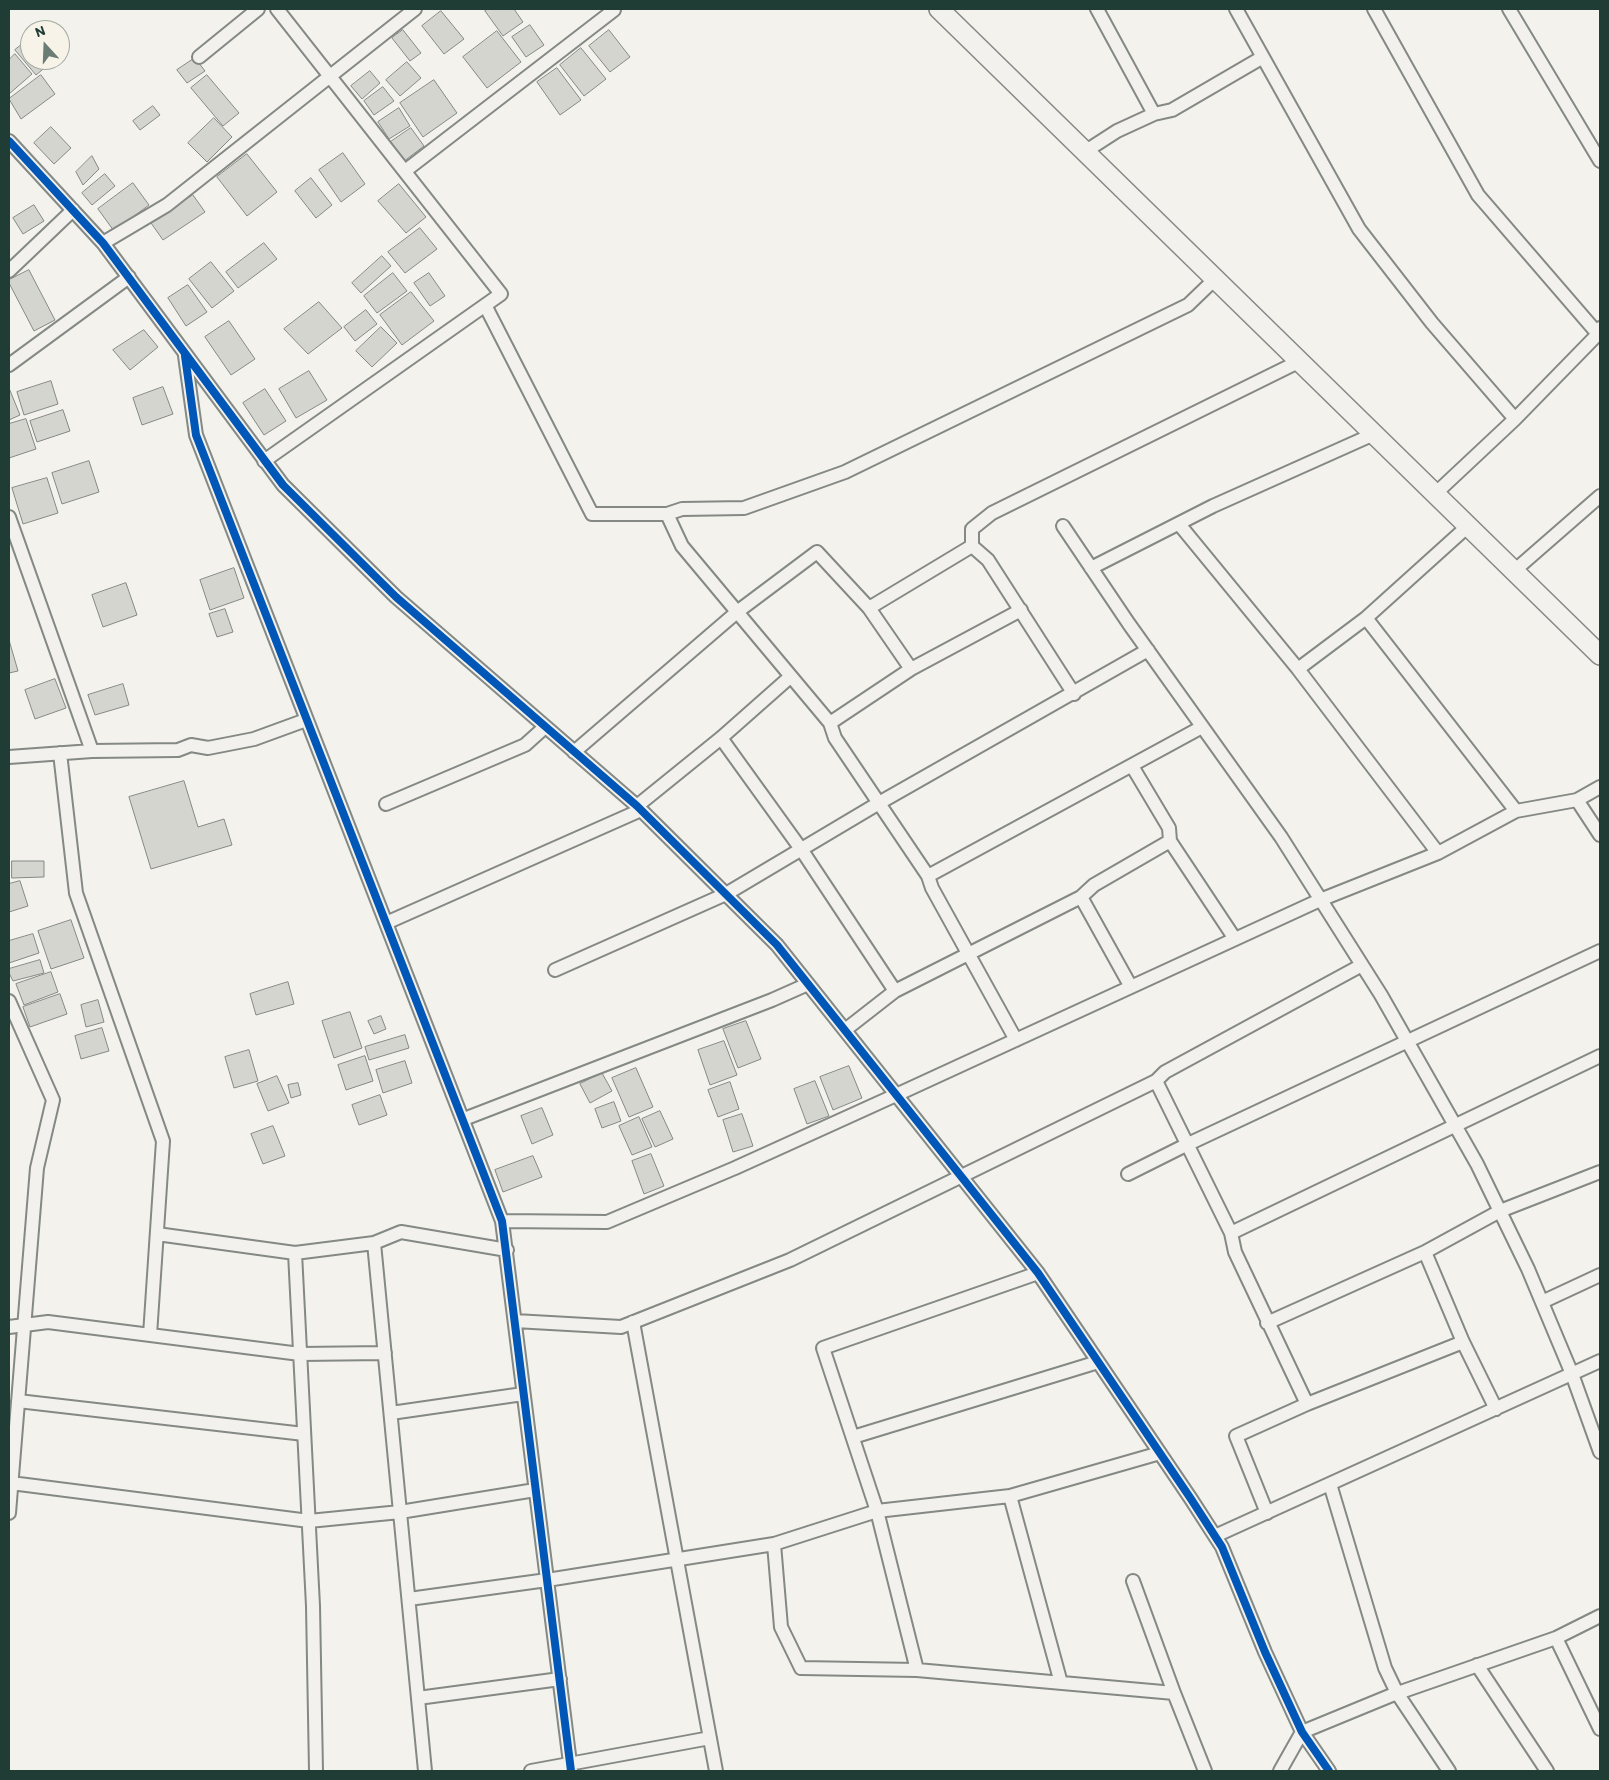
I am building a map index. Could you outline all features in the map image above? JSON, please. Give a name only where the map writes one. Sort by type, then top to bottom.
[{"type":"street","points":[[199,57],[258,9]]},
{"type":"street","points":[[264,461],[501,294],[277,9]]},
{"type":"street","points":[[103,243],[167,205],[415,9]]},
{"type":"street","points":[[939,9],[1086,150],[1600,655]]},
{"type":"street","points":[[1097,9],[1154,114]]},
{"type":"street","points":[[1236,9],[1359,229],[1432,324],[1515,419]]},
{"type":"street","points":[[1374,9],[1478,195],[1599,331],[1515,419],[1435,494]]},
{"type":"street","points":[[1509,9],[1600,161]]},
{"type":"street","points":[[405,171],[614,10]]},
{"type":"street","points":[[1086,150],[1118,131],[1154,114],[1172,110],[1263,57]]},
{"type":"street","points":[[9,142],[103,243],[283,485],[396,597],[639,808],[776,945],[808,984],[1038,1272],[1215,1536],[1222,1547],[1265,1652],[1302,1732],[1329,1771]]},
{"type":"street","points":[[9,271],[73,210]]},
{"type":"street","points":[[9,364],[129,277]]},
{"type":"street","points":[[485,305],[592,514],[667,514],[682,509],[744,508],[845,472],[1188,305],[1216,278]]},
{"type":"street","points":[[185,353],[196,435],[306,720],[464,1119],[502,1221],[570,1768]]},
{"type":"street","points":[[1074,694],[988,560],[972,546],[972,529],[992,513],[1300,361]]},
{"type":"street","points":[[1091,568],[1178,524],[1374,434]]},
{"type":"street","points":[[1514,571],[1597,505]]},
{"type":"street","points":[[667,514],[682,546],[830,723],[835,738],[928,876],[932,888],[1016,1040]]},
{"type":"street","points":[[9,517],[92,751]]},
{"type":"street","points":[[1178,524],[1298,669],[1438,853]]},
{"type":"street","points":[[1062,526],[1281,837],[1362,965],[1454,1124],[1500,1211],[1542,1302],[1572,1374],[1600,1452]]},
{"type":"street","points":[[1298,669],[1366,618],[1468,526]]},
{"type":"street","points":[[870,608],[972,546]]},
{"type":"street","points":[[574,752],[737,612],[817,552],[870,608],[912,670]]},
{"type":"street","points":[[830,723],[912,670],[1021,610]]},
{"type":"street","points":[[1366,618],[1516,812]]},
{"type":"street","points":[[555,970],[726,894],[801,848],[1074,694],[1148,650]]},
{"type":"street","points":[[386,923],[639,808],[790,677]]},
{"type":"street","points":[[9,757],[92,751],[178,750],[191,745],[208,748],[254,739],[306,720]]},
{"type":"street","points":[[386,804],[525,746],[546,727]]},
{"type":"street","points":[[928,876],[1202,727]]},
{"type":"street","points":[[721,738],[801,848],[895,991]]},
{"type":"street","points":[[60,753],[76,893],[163,1141],[150,1335]]},
{"type":"street","points":[[1132,766],[1169,828],[1170,842],[1235,939]]},
{"type":"street","points":[[502,1221],[607,1222],[734,1168],[896,1095],[1320,900],[1438,853],[1516,812],[1577,800],[1600,787]]},
{"type":"street","points":[[1577,800],[1600,835]]},
{"type":"street","points":[[845,1030],[895,991],[1081,897],[1094,885],[1170,842]]},
{"type":"street","points":[[1081,897],[1131,987]]},
{"type":"street","points":[[1128,1174],[1406,1041],[1600,952]]},
{"type":"street","points":[[515,1321],[621,1327],[790,1260],[1156,1081],[1165,1072],[1362,965]]},
{"type":"street","points":[[464,1119],[772,1000],[808,984]]},
{"type":"street","points":[[9,1001],[53,1100],[37,1168],[26,1324],[9,1513]]},
{"type":"street","points":[[1231,1233],[1454,1124],[1600,1056]]},
{"type":"street","points":[[1156,1081],[1231,1233],[1235,1252],[1307,1404]]},
{"type":"street","points":[[1267,1323],[1425,1252],[1500,1211],[1600,1172]]},
{"type":"street","points":[[157,1234],[294,1254],[374,1243],[401,1232],[507,1250]]},
{"type":"street","points":[[374,1243],[425,1771]]},
{"type":"street","points":[[1425,1252],[1463,1342],[1496,1409]]},
{"type":"street","points":[[294,1254],[313,1606],[316,1771]]},
{"type":"street","points":[[917,1670],[877,1511],[823,1348],[1038,1272]]},
{"type":"street","points":[[1542,1302],[1600,1275]]},
{"type":"street","points":[[9,1327],[48,1322],[300,1354],[385,1352]]},
{"type":"street","points":[[633,1322],[716,1771]]},
{"type":"street","points":[[1267,1512],[1236,1436],[1307,1404],[1463,1342]]},
{"type":"street","points":[[1215,1536],[1600,1361]]},
{"type":"street","points":[[852,1437],[1098,1362]]},
{"type":"street","points":[[391,1413],[523,1394]]},
{"type":"street","points":[[18,1401],[304,1434]]},
{"type":"street","points":[[408,1599],[547,1580],[774,1544],[877,1511],[1010,1496],[1160,1453]]},
{"type":"street","points":[[11,1484],[309,1521],[400,1512],[535,1490]]},
{"type":"street","points":[[1330,1484],[1385,1668],[1397,1693],[1449,1771]]},
{"type":"street","points":[[1010,1496],[1061,1683]]},
{"type":"street","points":[[774,1544],[781,1627],[801,1668],[917,1670],[1174,1693]]},
{"type":"street","points":[[1133,1581],[1204,1771]]},
{"type":"street","points":[[1280,1771],[1302,1732],[1397,1693],[1556,1638],[1600,1616]]},
{"type":"street","points":[[1556,1638],[1599,1725]]},
{"type":"street","points":[[1477,1665],[1547,1771]]},
{"type":"street","points":[[418,1698],[560,1679]]},
{"type":"street","points":[[531,1771],[570,1768],[666,1744],[710,1738]]},
{"type":"building","points":[[488,9],[514,9],[523,22],[503,36],[485,11]]},
{"type":"building","points":[[441,11],[464,39],[444,54],[422,26]]},
{"type":"building","points":[[530,25],[544,45],[526,57],[512,37]]},
{"type":"building","points":[[403,30],[421,53],[410,61],[392,38]]},
{"type":"building","points":[[609,30],[630,57],[610,72],[589,46]]},
{"type":"building","points":[[497,31],[521,62],[487,88],[463,57]]},
{"type":"building","points":[[20,46],[20,56],[15,50]]},
{"type":"building","points":[[581,48],[606,79],[584,96],[560,65]]},
{"type":"building","points":[[15,54],[20,60],[20,70],[29,70],[32,74],[9,94],[9,60]]},
{"type":"building","points":[[195,58],[205,71],[187,83],[177,70]]},
{"type":"building","points":[[407,62],[421,78],[400,96],[386,80]]},
{"type":"building","points":[[557,68],[581,100],[560,115],[537,82]]},
{"type":"building","points":[[32,70],[42,70],[36,75]]},
{"type":"building","points":[[370,71],[380,83],[362,99],[351,86]]},
{"type":"building","points":[[41,75],[55,94],[21,119],[9,99]]},
{"type":"building","points":[[207,75],[239,113],[223,126],[191,88]]},
{"type":"building","points":[[434,80],[457,113],[423,137],[400,103]]},
{"type":"building","points":[[383,87],[394,101],[374,115],[364,101]]},
{"type":"building","points":[[153,106],[160,115],[140,130],[133,121]]},
{"type":"building","points":[[399,108],[410,126],[389,139],[378,122]]},
{"type":"building","points":[[214,118],[232,137],[207,162],[188,143]]},
{"type":"building","points":[[51,127],[71,148],[54,164],[34,143]]},
{"type":"building","points":[[411,128],[424,146],[403,162],[389,143]]},
{"type":"building","points":[[343,153],[365,184],[341,202],[319,170]]},
{"type":"building","points":[[247,154],[277,192],[247,216],[217,177]]},
{"type":"building","points":[[92,156],[99,169],[83,185],[76,172]]},
{"type":"building","points":[[105,174],[115,186],[92,205],[82,193]]},
{"type":"building","points":[[311,178],[332,205],[316,218],[295,191]]},
{"type":"building","points":[[133,183],[149,205],[114,231],[98,209]]},
{"type":"building","points":[[399,184],[426,217],[406,233],[378,201]]},
{"type":"building","points":[[193,195],[205,212],[163,240],[151,223]]},
{"type":"building","points":[[34,205],[44,221],[23,234],[13,218]]},
{"type":"building","points":[[420,228],[437,249],[405,273],[388,252]]},
{"type":"building","points":[[264,243],[277,259],[238,288],[226,272]]},
{"type":"building","points":[[382,256],[391,266],[361,293],[352,283]]},
{"type":"building","points":[[211,262],[234,291],[212,308],[189,279]]},
{"type":"building","points":[[29,270],[55,320],[34,331],[9,283],[9,280]]},
{"type":"building","points":[[393,273],[407,291],[377,313],[364,296]]},
{"type":"building","points":[[429,273],[445,296],[430,306],[414,283]]},
{"type":"building","points":[[188,285],[207,312],[186,326],[168,298]]},
{"type":"building","points":[[411,292],[434,321],[402,345],[380,315]]},
{"type":"building","points":[[319,302],[342,328],[308,354],[284,329]]},
{"type":"building","points":[[366,310],[377,324],[355,341],[344,327]]},
{"type":"building","points":[[229,321],[255,359],[231,375],[205,337]]},
{"type":"building","points":[[381,327],[397,343],[372,367],[356,351]]},
{"type":"building","points":[[144,330],[158,347],[130,370],[113,350]]},
{"type":"building","points":[[309,371],[327,400],[296,418],[279,389]]},
{"type":"building","points":[[51,381],[58,404],[24,415],[17,392]]},
{"type":"building","points":[[163,387],[173,414],[142,425],[133,398]]},
{"type":"building","points":[[9,388],[20,415],[9,420]]},
{"type":"building","points":[[265,389],[286,421],[264,435],[243,403]]},
{"type":"building","points":[[63,410],[70,431],[37,442],[30,421]]},
{"type":"building","points":[[26,419],[36,449],[9,458],[9,424]]},
{"type":"building","points":[[89,461],[99,492],[62,504],[52,473]]},
{"type":"building","points":[[47,478],[58,513],[23,524],[12,488]]},
{"type":"building","points":[[234,568],[244,598],[210,610],[200,580]]},
{"type":"building","points":[[126,583],[137,615],[103,627],[92,595]]},
{"type":"building","points":[[225,609],[233,632],[217,637],[209,614]]},
{"type":"building","points":[[9,640],[18,671],[9,673]]},
{"type":"building","points":[[55,679],[66,708],[35,719],[25,690]]},
{"type":"building","points":[[123,684],[129,705],[95,715],[88,695]]},
{"type":"building","points":[[184,781],[198,827],[224,819],[232,845],[151,869],[129,797]]},
{"type":"building","points":[[12,861],[44,861],[44,877],[12,878]]},
{"type":"building","points":[[20,881],[28,906],[9,912],[9,884]]},
{"type":"building","points":[[71,920],[84,958],[51,969],[38,931]]},
{"type":"building","points":[[33,934],[39,953],[9,963],[9,941]]},
{"type":"building","points":[[40,960],[44,973],[13,981],[9,969]]},
{"type":"building","points":[[51,972],[58,992],[24,1005],[16,984]]},
{"type":"building","points":[[288,982],[294,1004],[256,1015],[250,994]]},
{"type":"building","points":[[60,994],[67,1014],[30,1027],[23,1007]]},
{"type":"building","points":[[98,1000],[104,1022],[86,1027],[81,1005]]},
{"type":"building","points":[[350,1012],[362,1048],[334,1058],[322,1021]]},
{"type":"building","points":[[381,1016],[386,1029],[374,1034],[368,1021]]},
{"type":"building","points":[[746,1021],[761,1059],[738,1068],[723,1029]]},
{"type":"building","points":[[102,1028],[109,1051],[81,1059],[75,1036]]},
{"type":"building","points":[[405,1035],[409,1048],[369,1060],[365,1047]]},
{"type":"building","points":[[724,1041],[737,1075],[710,1085],[698,1050]]},
{"type":"building","points":[[249,1050],[258,1081],[234,1088],[225,1057]]},
{"type":"building","points":[[365,1056],[373,1081],[346,1090],[338,1065]]},
{"type":"building","points":[[405,1061],[412,1083],[383,1093],[376,1070]]},
{"type":"building","points":[[849,1066],[862,1098],[833,1110],[820,1077]]},
{"type":"building","points":[[636,1068],[653,1107],[629,1117],[612,1078]]},
{"type":"building","points":[[602,1073],[612,1091],[590,1103],[580,1084]]},
{"type":"building","points":[[277,1076],[289,1103],[268,1111],[257,1084]]},
{"type":"building","points":[[815,1081],[829,1116],[807,1124],[794,1089]]},
{"type":"building","points":[[730,1082],[739,1109],[718,1117],[708,1090]]},
{"type":"building","points":[[298,1083],[301,1095],[291,1098],[288,1085]]},
{"type":"building","points":[[380,1095],[387,1115],[359,1125],[352,1105]]},
{"type":"building","points":[[614,1102],[621,1121],[602,1128],[595,1109]]},
{"type":"building","points":[[542,1108],[553,1135],[532,1144],[521,1116]]},
{"type":"building","points":[[660,1111],[673,1139],[655,1147],[642,1119]]},
{"type":"building","points":[[742,1114],[753,1146],[733,1152],[723,1120]]},
{"type":"building","points":[[639,1117],[652,1147],[632,1155],[619,1126]]},
{"type":"building","points":[[273,1126],[285,1156],[263,1164],[251,1134]]},
{"type":"building","points":[[651,1154],[664,1186],[644,1194],[632,1161]]},
{"type":"building","points":[[533,1156],[542,1177],[503,1192],[495,1170]]},
{"type":"cycle path","points":[[9,141],[103,243],[283,485],[396,597],[637,806],[777,945],[1038,1273],[1191,1499],[1222,1547],[1265,1652],[1302,1732],[1329,1771]]},
{"type":"cycle path","points":[[185,356],[196,435],[502,1221],[571,1771]]}]
